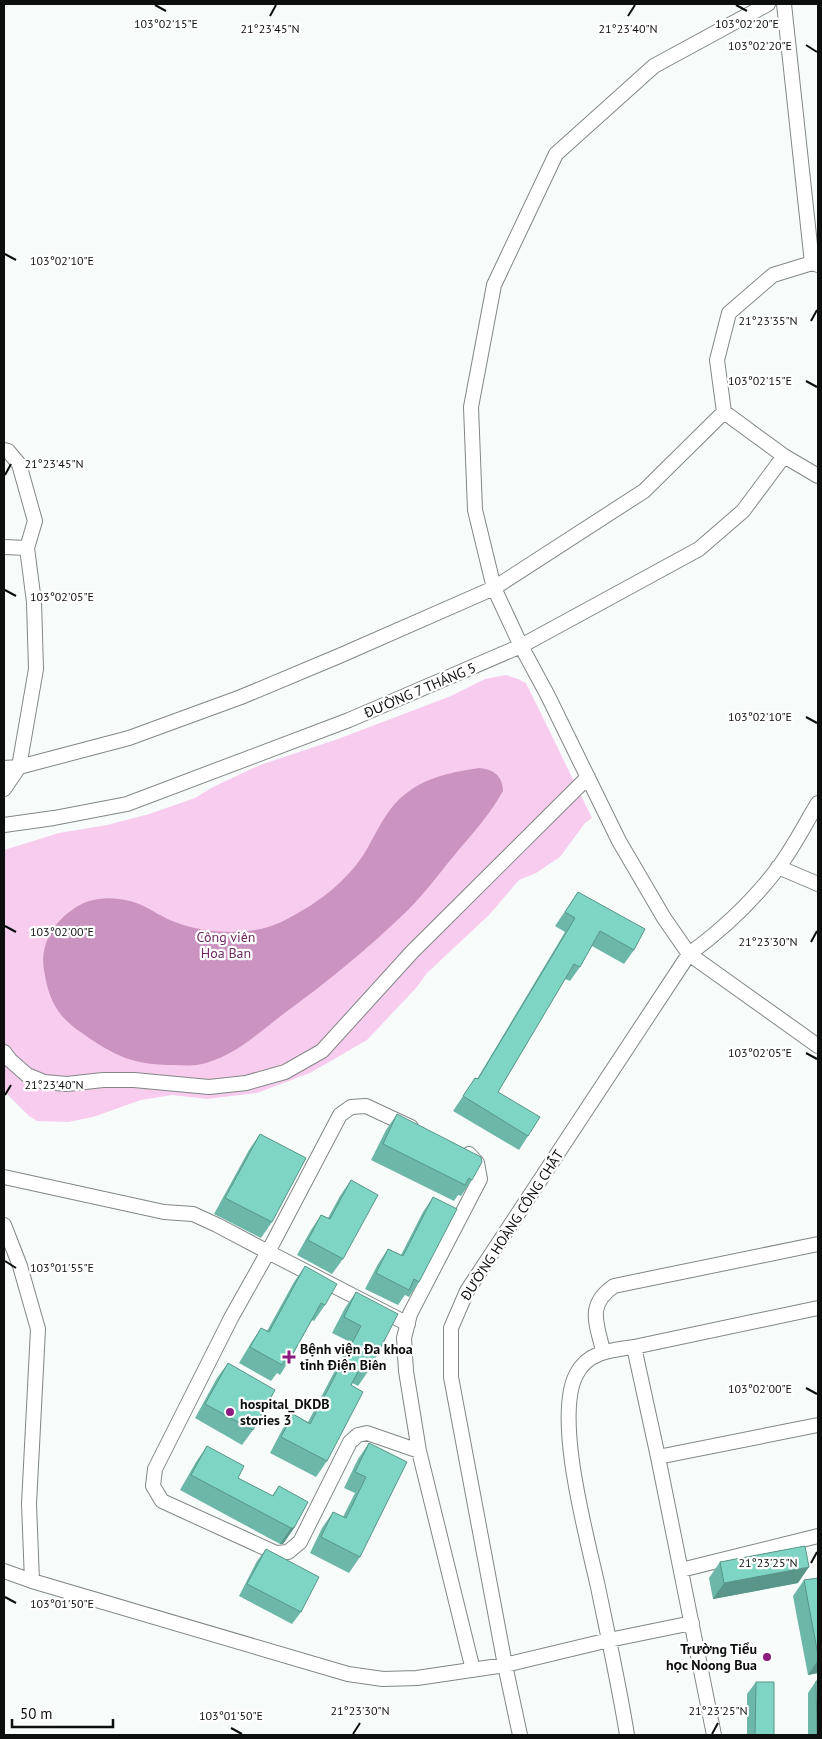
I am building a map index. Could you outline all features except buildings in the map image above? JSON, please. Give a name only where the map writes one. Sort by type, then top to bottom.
[{"type":"street","points":[[768,4],[654,66],[556,154],[494,285],[471,407],[475,510],[494,588],[521,646],[629,858],[664,918],[689,954],[818,1046]]},
{"type":"street","points":[[784,4],[815,264],[772,275],[729,313],[717,360],[724,412],[784,456],[818,476]]},
{"type":"street","points":[[4,768],[19,767],[139,735],[295,674],[494,588],[644,491],[724,412]]},
{"type":"street","points":[[4,450],[8,451],[20,464],[35,521],[27,548],[34,602],[36,669],[19,767],[4,789]]},
{"type":"street","name":"ĐƯỜNG 7 THÁNG 5","points":[[4,826],[127,804],[349,720],[521,646],[698,549],[743,511],[784,456]]},
{"type":"street","points":[[4,547],[27,548]]},
{"type":"street","points":[[4,1052],[27,1075],[44,1082],[67,1084],[103,1080],[134,1080],[208,1086],[246,1083],[285,1072],[322,1051],[412,952],[588,778]]},
{"type":"street","points":[[689,954],[712,937],[758,892],[778,867],[818,802]]},
{"type":"street","points":[[778,867],[818,884]]},
{"type":"street","name":"ĐƯỜNG HOÀNG CÔNG CHẤT","points":[[520,1735],[451,1377],[451,1328],[467,1291],[689,954]]},
{"type":"street","points":[[419,1451],[367,1433],[358,1435],[350,1442],[300,1542],[288,1552],[276,1553],[162,1500],[153,1486],[155,1469],[230,1318],[268,1252],[340,1115],[351,1107],[366,1106],[426,1134]]},
{"type":"street","points":[[460,1149],[468,1153],[477,1163],[480,1179],[410,1314],[404,1338],[406,1371],[419,1451],[473,1670]]},
{"type":"street","points":[[4,1177],[164,1212],[193,1214],[408,1324]]},
{"type":"street","points":[[4,1225],[20,1266],[38,1329],[29,1504],[32,1581]]},
{"type":"street","points":[[603,1351],[596,1319],[596,1305],[603,1293],[614,1286],[818,1244]]},
{"type":"street","points":[[627,1735],[574,1476],[568,1421],[570,1388],[576,1373],[591,1358],[603,1351],[634,1347],[818,1308]]},
{"type":"street","points":[[634,1347],[714,1735]]},
{"type":"street","points":[[658,1457],[818,1425]]},
{"type":"street","points":[[681,1570],[818,1536]]},
{"type":"street","points":[[4,1572],[348,1674],[383,1679],[417,1678],[505,1665],[609,1640],[692,1623]]},
{"type":"green space","name":"Công viên Hoa Ban","points":[[506,675],[526,683],[592,818],[585,823],[560,857],[536,873],[519,880],[489,915],[427,973],[417,987],[367,1040],[310,1073],[257,1093],[207,1099],[172,1095],[141,1100],[93,1117],[68,1122],[37,1121],[29,1116],[4,1091],[4,850],[59,833],[107,825],[149,814],[195,798],[213,787],[260,765],[338,739],[451,696],[485,679]]},
{"type":"shaded area","points":[[479,768],[496,774],[501,781],[503,791],[482,822],[421,896],[347,965],[253,1038],[232,1052],[209,1062],[194,1065],[159,1065],[136,1061],[125,1058],[93,1041],[70,1024],[56,1008],[46,983],[43,961],[44,952],[53,929],[79,905],[96,899],[122,899],[139,904],[170,920],[187,926],[213,931],[241,932],[279,923],[317,901],[340,883],[359,861],[389,811],[408,792],[433,778]]},
{"type":"place","name":"Bệnh viện Đa khoa tỉnh Điện Biên","points":[[289,1357]]},
{"type":"place","name":"hospital_DKDB stories 3","points":[[230,1412]]},
{"type":"place","name":"Trường Tiểu học Noong Bua","points":[[767,1657]]}]
